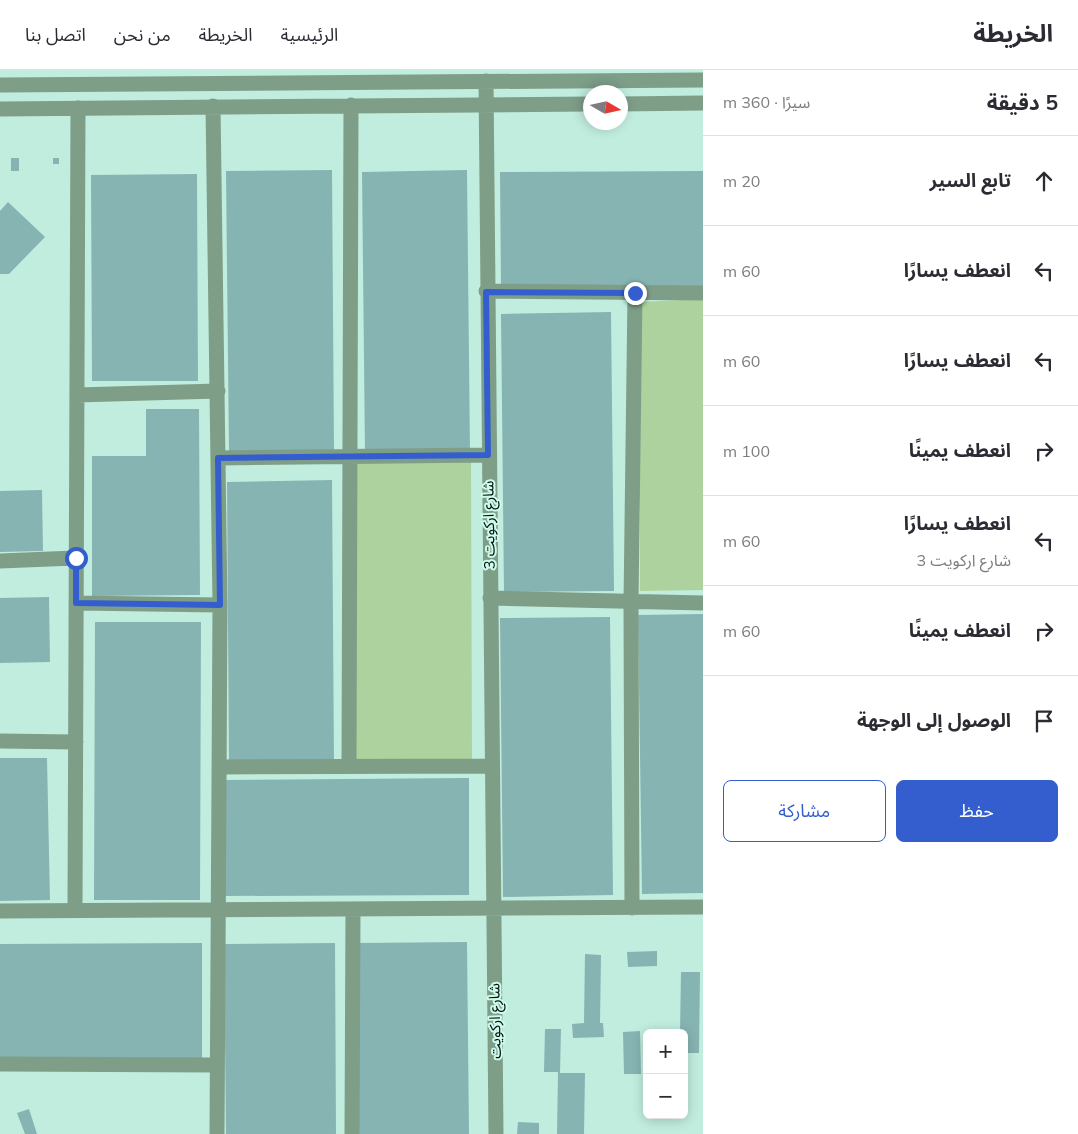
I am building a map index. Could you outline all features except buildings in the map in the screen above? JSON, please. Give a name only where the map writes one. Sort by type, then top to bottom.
[{"type":"street","points":[[0,85],[703,80]]},
{"type":"street","name":"شارع اركويت 3","points":[[486,81],[486,292],[493,908]]},
{"type":"street","points":[[628,104],[703,103]]},
{"type":"street","points":[[0,109],[583,104]]},
{"type":"street","points":[[350,766],[351,105]]},
{"type":"street","points":[[213,106],[220,605],[217,1134]]},
{"type":"street","points":[[75,910],[78,108]]},
{"type":"street","points":[[486,292],[703,293]]},
{"type":"street","points":[[632,908],[631,603],[635,293]]},
{"type":"street","points":[[77,395],[218,391]]},
{"type":"street","points":[[218,458],[488,455]]},
{"type":"street","points":[[0,561],[76,558]]},
{"type":"street","points":[[490,598],[703,604]]},
{"type":"street","points":[[76,603],[220,605]]},
{"type":"street","points":[[0,741],[76,742]]},
{"type":"street","points":[[220,767],[491,766]]},
{"type":"street","points":[[0,911],[703,907]]},
{"type":"street","name":"شارع اركويت","points":[[493,908],[496,1134]]},
{"type":"street","points":[[352,1134],[353,909]]},
{"type":"street","points":[[0,1064],[217,1065]]},
{"type":"green space","points":[[703,299],[703,590],[640,591],[640,302]]},
{"type":"green space","points":[[471,462],[472,762],[355,762],[355,463]]},
{"type":"route","points":[[76,558],[76,603],[220,605],[218,458],[488,455],[486,292],[635,293]]}]
